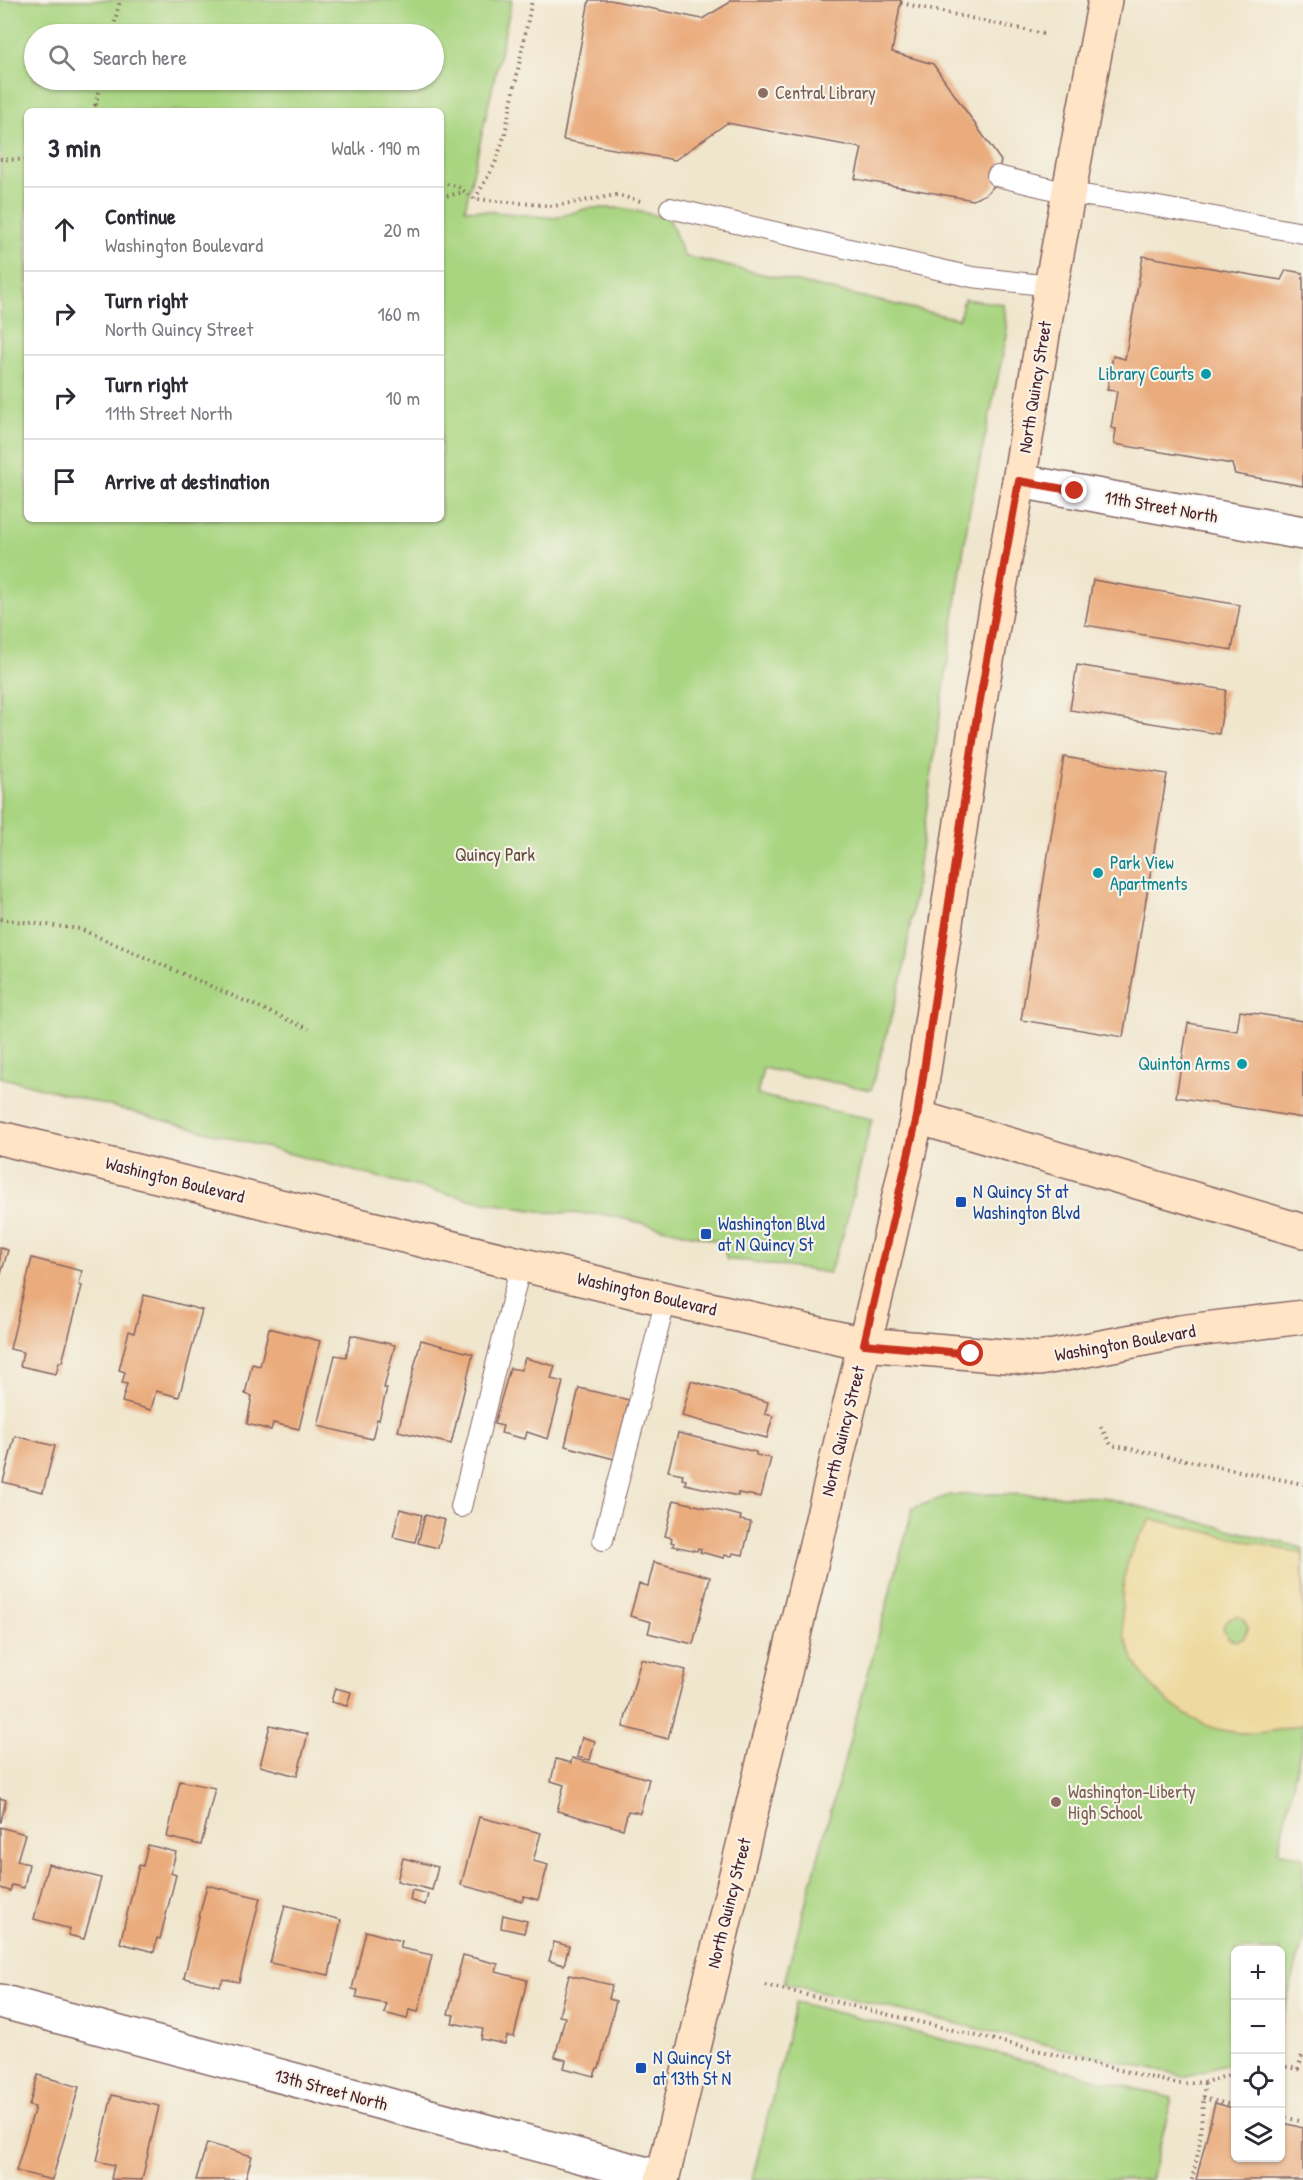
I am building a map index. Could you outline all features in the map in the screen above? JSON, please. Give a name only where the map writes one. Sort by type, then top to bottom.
[{"type":"main road","name":"North Quincy Street","points":[[662,2179],[917,1117],[976,722],[1051,286],[1105,0]]},
{"type":"main road","points":[[917,1117],[1303,1230]]},
{"type":"main road","name":"Washington Boulevard","points":[[0,1138],[666,1299],[864,1344],[1039,1359],[1180,1332],[1303,1317]]},
{"type":"street","name":"11th Street North","points":[[1019,481],[1303,533]]},
{"type":"street","name":"13th Street North","points":[[0,2001],[662,2179]]},
{"type":"lane","points":[[997,176],[1068,193],[1136,202],[1303,233]]},
{"type":"lane","points":[[670,207],[972,277],[1051,286]]},
{"type":"lane","points":[[461,1507],[521,1264]]},
{"type":"lane","points":[[603,1540],[666,1299]]},
{"type":"path","points":[[114,24],[120,0]]},
{"type":"path","points":[[475,199],[495,164],[505,134],[532,0]]},
{"type":"path","points":[[901,3],[1044,34]]},
{"type":"path","points":[[93,108],[99,90]]},
{"type":"path","points":[[96,103],[97,108]]},
{"type":"path","points":[[0,159],[24,159]]},
{"type":"path","points":[[444,184],[456,186],[475,199],[554,206],[617,195],[670,207]]},
{"type":"path","points":[[444,196],[465,192]]},
{"type":"path","points":[[0,919],[80,929],[309,1029]]},
{"type":"path","points":[[1101,1427],[1110,1445],[1303,1484]]},
{"type":"path","points":[[765,1985],[1178,2084],[1204,2082],[1231,2074]]},
{"type":"path","points":[[1285,2067],[1301,2069],[1303,2052]]},
{"type":"path","points":[[1192,2180],[1199,2148],[1204,2082]]},
{"type":"path","points":[[1203,2098],[1231,2105]]},
{"type":"path","points":[[1285,2117],[1303,2122]]},
{"type":"green space","name":"Quincy Park","points":[[0,0],[512,0],[465,209],[555,218],[588,208],[621,208],[669,218],[684,256],[959,319],[964,299],[1004,304],[1007,335],[969,512],[903,975],[871,1090],[763,1068],[757,1095],[872,1119],[843,1235],[829,1273],[727,1260],[722,1242],[608,1215],[545,1212],[478,1201],[385,1179],[0,1077]]},
{"type":"green space","name":"Washington-Liberty High School","points":[[950,1495],[1102,1497],[1303,1548],[1303,1738],[1278,1851],[1303,1857],[1303,1941],[1285,2007],[1285,1946],[1231,1946],[1231,2063],[1184,2077],[784,1983],[913,1508]]},
{"type":"green space","points":[[796,2002],[1172,2098],[1151,2180],[752,2180]]},
{"type":"sand","points":[[1151,1519],[1303,1554],[1303,1724],[1253,1733],[1222,1730],[1192,1718],[1178,1709],[1152,1686],[1142,1673],[1133,1659],[1124,1634],[1122,1601],[1129,1558]],"holes":[[[1237,1616],[1244,1620],[1248,1627],[1244,1638],[1237,1641],[1228,1639],[1223,1628],[1226,1620]]]},
{"type":"building","name":"Central Library","points":[[589,0],[610,0],[702,19],[729,3],[730,0],[901,0],[892,52],[933,64],[1001,161],[994,186],[986,194],[973,200],[855,179],[862,148],[727,123],[675,160],[563,140]]},
{"type":"building","name":"Library Courts","points":[[1143,256],[1281,280],[1286,270],[1303,273],[1303,486],[1235,474],[1232,464],[1114,444],[1116,429],[1111,428],[1117,391],[1107,390],[1113,356],[1125,359]]},
{"type":"building","points":[[1093,580],[1240,605],[1232,650],[1085,625]]},
{"type":"building","points":[[1077,665],[1226,690],[1219,734],[1070,710]]},
{"type":"building","name":"Park View Apartments","points":[[1064,757],[1167,774],[1123,1037],[1021,1020]]},
{"type":"building","name":"Quinton Arms","points":[[1240,1011],[1303,1021],[1303,1118],[1176,1097],[1188,1023],[1237,1031]]},
{"type":"building","points":[[0,1248],[8,1250],[1,1274],[0,1274]]},
{"type":"building","points":[[32,1258],[82,1271],[79,1285],[82,1286],[62,1362],[59,1362],[56,1374],[20,1366],[23,1352],[10,1349]]},
{"type":"building","points":[[144,1295],[202,1310],[179,1397],[156,1391],[151,1410],[122,1402],[127,1384],[122,1383],[125,1372],[119,1370],[129,1331],[134,1333]]},
{"type":"building","points":[[269,1328],[320,1341],[299,1429],[273,1423],[271,1430],[247,1424],[252,1396],[245,1394],[252,1364],[260,1366]]},
{"type":"building","points":[[351,1335],[395,1345],[384,1388],[387,1388],[372,1439],[318,1426],[335,1355],[346,1357]]},
{"type":"building","points":[[421,1340],[473,1354],[451,1444],[398,1431]]},
{"type":"building","points":[[525,1358],[555,1366],[551,1379],[563,1382],[548,1439],[527,1432],[525,1439],[501,1433],[503,1426],[494,1424],[510,1368],[521,1370]]},
{"type":"building","points":[[691,1381],[768,1402],[765,1414],[773,1416],[767,1438],[682,1416]]},
{"type":"building","points":[[579,1388],[629,1400],[614,1459],[565,1446]]},
{"type":"building","points":[[678,1433],[756,1452],[756,1455],[771,1458],[761,1497],[738,1493],[738,1496],[685,1484],[686,1480],[682,1479],[683,1474],[668,1471]]},
{"type":"building","points":[[15,1436],[55,1446],[43,1492],[3,1482]]},
{"type":"building","points":[[674,1500],[741,1516],[740,1520],[751,1522],[743,1555],[733,1553],[732,1556],[725,1555],[724,1558],[700,1552],[701,1549],[698,1548],[697,1551],[673,1546],[672,1538],[665,1536]]},
{"type":"building","points":[[400,1509],[422,1515],[415,1542],[393,1537]]},
{"type":"building","points":[[425,1515],[445,1520],[438,1548],[418,1543]]},
{"type":"building","points":[[654,1562],[710,1577],[693,1644],[648,1633],[651,1622],[630,1616],[639,1584],[648,1586]]},
{"type":"building","points":[[641,1659],[686,1670],[668,1739],[623,1727]]},
{"type":"building","points":[[335,1688],[351,1692],[347,1706],[331,1702]]},
{"type":"building","points":[[270,1725],[308,1734],[297,1776],[260,1766]]},
{"type":"building","points":[[582,1737],[595,1741],[590,1760],[577,1757]]},
{"type":"building","points":[[572,1758],[649,1779],[640,1813],[628,1811],[623,1829],[557,1811],[564,1785],[551,1781],[556,1759],[571,1763]]},
{"type":"building","points":[[180,1781],[215,1788],[201,1845],[167,1837]]},
{"type":"building","points":[[0,1798],[6,1800],[1,1822],[0,1822]]},
{"type":"building","points":[[479,1817],[541,1833],[533,1861],[548,1865],[538,1900],[524,1896],[522,1901],[461,1885]]},
{"type":"building","points":[[0,1827],[25,1834],[17,1861],[29,1864],[24,1888],[12,1885],[10,1891],[0,1888]]},
{"type":"building","points":[[148,1845],[176,1852],[171,1873],[176,1875],[160,1939],[157,1938],[154,1952],[120,1943],[139,1865],[143,1866]]},
{"type":"building","points":[[403,1858],[438,1867],[432,1890],[397,1881]]},
{"type":"building","points":[[48,1864],[101,1878],[84,1939],[68,1935],[70,1929],[34,1919]]},
{"type":"building","points":[[207,1885],[260,1898],[239,1982],[223,1979],[220,1986],[184,1978]]},
{"type":"building","points":[[412,1890],[428,1894],[425,1905],[410,1900]]},
{"type":"building","points":[[285,1905],[341,1920],[329,1975],[270,1963]]},
{"type":"building","points":[[503,1915],[527,1921],[524,1933],[501,1928]]},
{"type":"building","points":[[366,1931],[402,1941],[400,1948],[432,1955],[418,2012],[409,2010],[407,2019],[384,2013],[387,2004],[356,1998],[358,1990],[352,1989]]},
{"type":"building","points":[[554,1942],[569,1946],[564,1965],[549,1961]]},
{"type":"building","points":[[463,1955],[498,1964],[496,1972],[527,1980],[514,2037],[507,2036],[505,2044],[481,2039],[483,2029],[452,2023],[454,2015],[448,2014]]},
{"type":"building","points":[[569,1975],[612,1985],[609,1999],[616,2001],[599,2068],[594,2076],[564,2068],[566,2060],[555,2057],[565,2017],[559,2016]]},
{"type":"building","points":[[38,2075],[79,2087],[52,2180],[16,2171],[35,2107],[29,2106]]},
{"type":"building","points":[[112,2095],[159,2106],[142,2180],[111,2179],[114,2165],[97,2161]]},
{"type":"building","points":[[1215,2103],[1231,2108],[1231,2162],[1285,2162],[1285,2123],[1303,2128],[1303,2180],[1196,2180]]},
{"type":"building","points":[[207,2143],[252,2156],[245,2180],[196,2180]]},
{"type":"place","name":"Central Library","points":[[763,93]]},
{"type":"place","name":"Library Courts","points":[[1206,374]]},
{"type":"place","name":"Park View Apartments","points":[[1098,873]]},
{"type":"place","name":"Quinton Arms","points":[[1242,1064]]},
{"type":"place","name":"N Quincy St at Washington Blvd","points":[[961,1202]]},
{"type":"place","name":"Washington Blvd at N Quincy St","points":[[706,1234]]},
{"type":"place","name":"Washington-Liberty High School","points":[[1056,1802]]},
{"type":"place","name":"N Quincy St at 13th St N","points":[[641,2068]]},
{"type":"route","points":[[971,1354],[864,1344],[917,1117],[976,722],[1019,481],[1075,491]]}]
